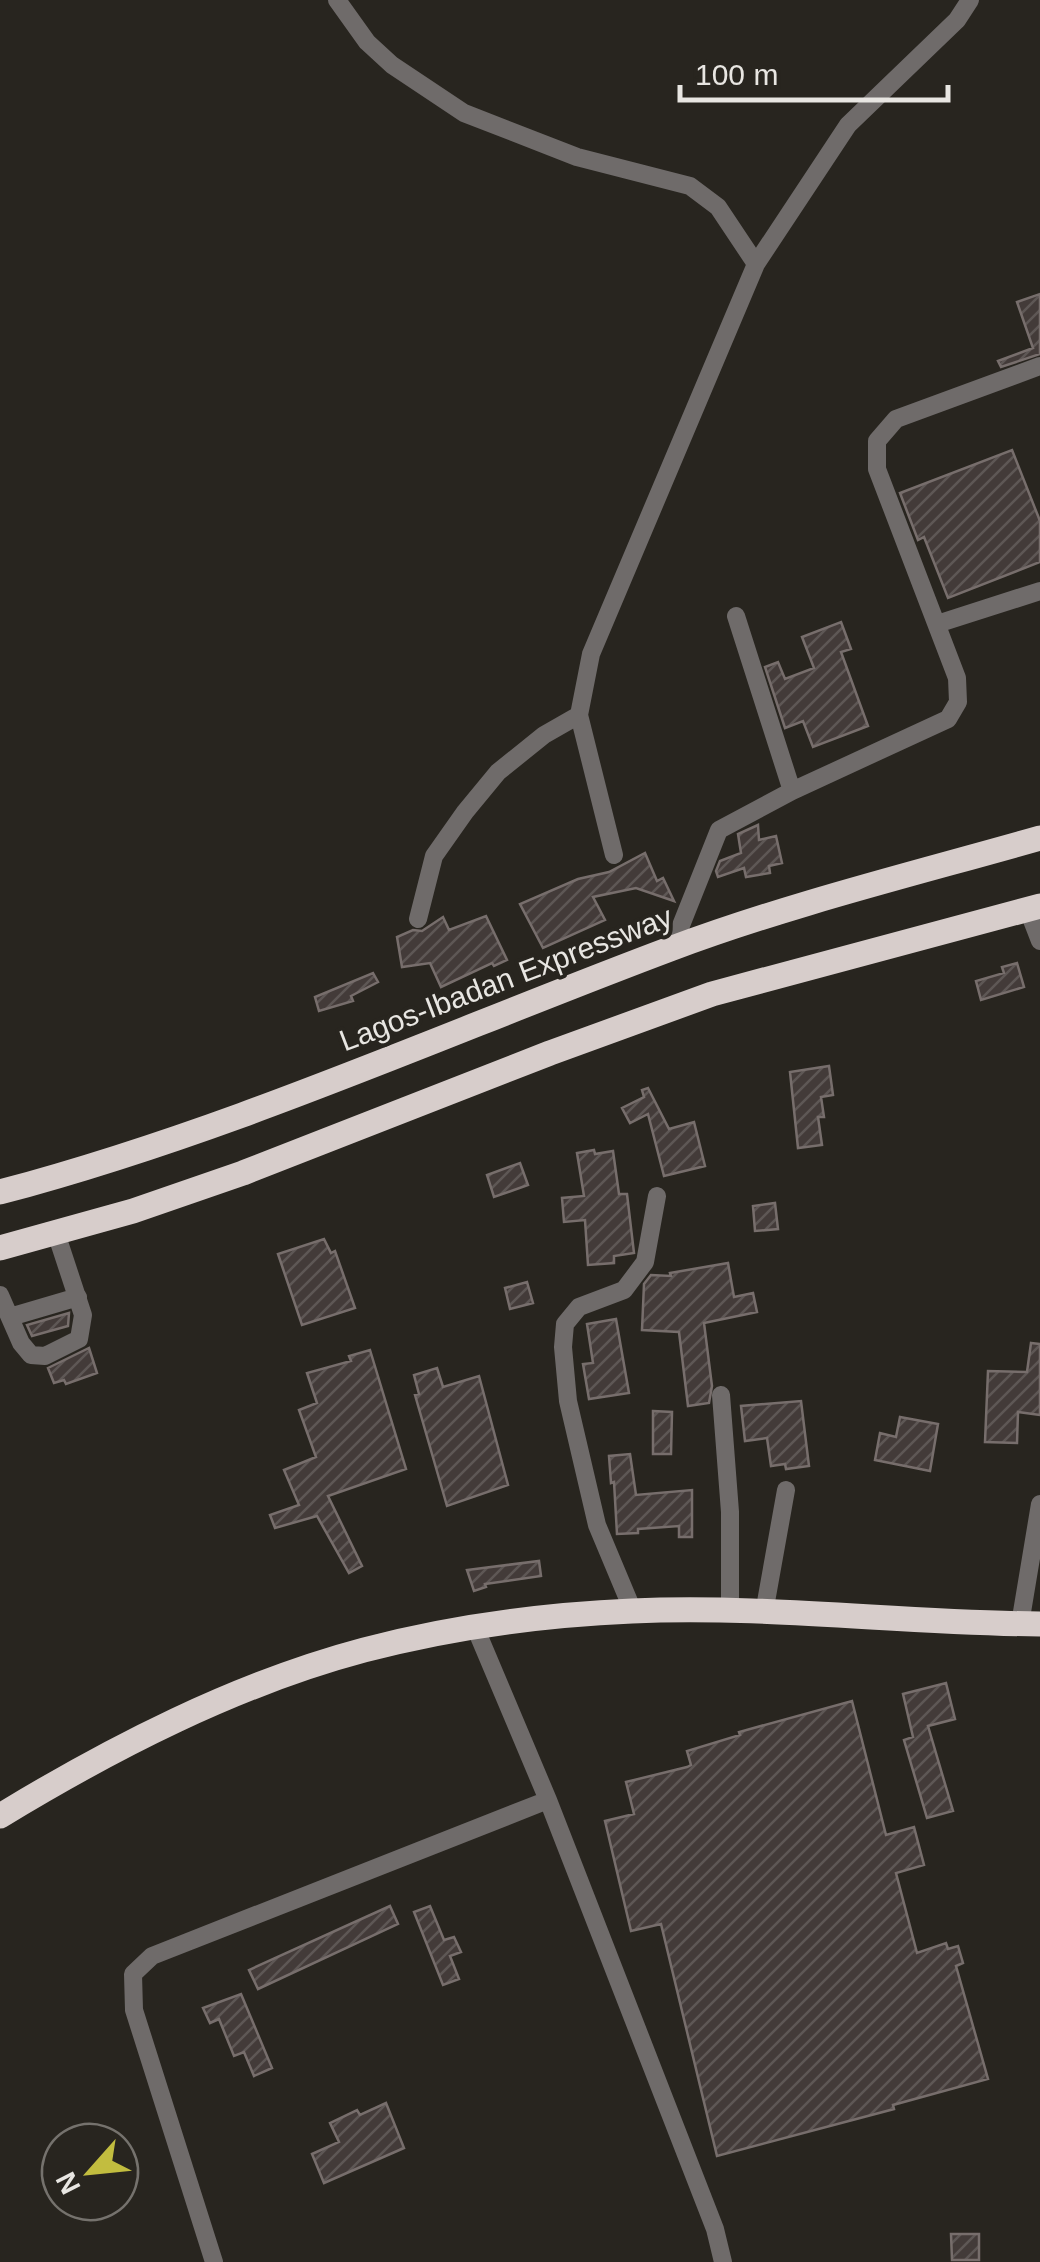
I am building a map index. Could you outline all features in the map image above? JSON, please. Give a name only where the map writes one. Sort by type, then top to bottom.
[{"type":"highway","name":"Lagos-Ibadan Expressway","points":[[0,1192],[209,1130],[672,948],[1040,838]]},
{"type":"highway","points":[[0,1248],[133,1211],[288,1157],[550,1053],[712,994],[1034,908]]},
{"type":"highway","points":[[0,1816],[74,1773],[240,1694],[364,1650],[475,1627],[550,1616],[633,1611],[1030,1624]]},
{"type":"street","points":[[337,0],[367,42],[392,66],[464,113],[577,156],[690,186],[718,208],[756,264]]},
{"type":"street","points":[[614,855],[579,714],[591,654],[756,264],[848,125],[957,20],[970,0]]},
{"type":"street","points":[[672,948],[719,830],[792,791],[948,719],[958,702],[958,678],[876,468],[876,440],[896,419],[1040,366]]},
{"type":"street","points":[[937,624],[1040,592]]},
{"type":"street","points":[[736,616],[792,791]]},
{"type":"street","points":[[418,920],[434,856],[465,812],[498,772],[544,735],[579,714]]},
{"type":"street","points":[[1034,908],[1040,941]]},
{"type":"street","points":[[633,1611],[597,1524],[568,1401],[565,1324],[578,1307],[624,1290],[646,1262],[657,1196]]},
{"type":"street","points":[[0,1295],[25,1350],[31,1355],[45,1356],[79,1339],[83,1315],[56,1233]]},
{"type":"street","points":[[10,1317],[78,1297]]},
{"type":"street","points":[[720,1395],[730,1512],[730,1612]]},
{"type":"street","points":[[764,1613],[786,1490]]},
{"type":"street","points":[[1030,1624],[1040,1504]]},
{"type":"street","points":[[475,1627],[548,1800],[708,2211],[723,2262]]},
{"type":"street","points":[[214,2262],[134,2010],[133,1974],[152,1956],[548,1800]]},
{"type":"building","points":[[1040,294],[1040,354],[1001,367],[998,361],[1033,348],[1017,302]]},
{"type":"building","points":[[1012,450],[1040,521],[1040,562],[948,598],[924,537],[918,540],[900,493]]},
{"type":"building","points":[[841,622],[851,649],[841,652],[868,726],[813,747],[803,721],[785,728],[765,667],[778,662],[785,679],[814,668],[802,637]]},
{"type":"building","points":[[758,825],[759,840],[776,836],[782,863],[769,866],[770,873],[746,877],[744,868],[718,877],[720,861],[741,853],[738,834]]},
{"type":"building","points":[[645,853],[657,881],[663,878],[674,901],[636,888],[593,897],[605,920],[543,948],[520,904],[578,879],[609,872]]},
{"type":"building","points":[[486,916],[507,960],[441,987],[430,963],[402,967],[397,937],[413,930],[422,931],[443,917],[449,930]]},
{"type":"building","points":[[1017,963],[1024,987],[981,1000],[976,981],[1004,973],[1002,967]]},
{"type":"building","points":[[373,973],[378,982],[351,996],[353,1001],[319,1011],[315,997]]},
{"type":"building","points":[[829,1066],[833,1095],[821,1097],[824,1117],[818,1117],[822,1145],[798,1148],[790,1072]]},
{"type":"building","points":[[648,1088],[669,1129],[694,1122],[705,1166],[664,1176],[648,1114],[630,1123],[622,1108],[644,1097],[642,1090]]},
{"type":"building","points":[[594,1150],[595,1154],[613,1151],[619,1194],[627,1194],[634,1253],[614,1256],[614,1263],[588,1265],[585,1220],[564,1222],[562,1198],[584,1196],[577,1153]]},
{"type":"building","points":[[520,1163],[528,1185],[494,1197],[487,1175]]},
{"type":"building","points":[[775,1203],[778,1229],[755,1231],[753,1206]]},
{"type":"building","points":[[324,1239],[331,1253],[335,1251],[355,1308],[302,1325],[278,1254]]},
{"type":"building","points":[[728,1263],[734,1297],[753,1293],[757,1312],[704,1323],[712,1386],[709,1403],[688,1406],[679,1332],[642,1330],[644,1284],[651,1275],[671,1276],[670,1273]]},
{"type":"building","points":[[527,1282],[533,1303],[510,1309],[505,1288]]},
{"type":"building","points":[[69,1313],[68,1326],[32,1336],[27,1325]]},
{"type":"building","points":[[616,1319],[629,1393],[589,1399],[583,1364],[593,1363],[587,1324]]},
{"type":"building","points":[[1031,1343],[1040,1344],[1040,1415],[1018,1412],[1017,1443],[985,1442],[988,1371],[1027,1372]]},
{"type":"building","points":[[89,1348],[97,1373],[66,1384],[64,1380],[54,1383],[48,1368]]},
{"type":"building","points":[[370,1350],[406,1469],[328,1496],[362,1566],[349,1573],[317,1516],[275,1528],[270,1515],[299,1505],[284,1470],[316,1457],[299,1410],[317,1403],[307,1373],[351,1361],[349,1356]]},
{"type":"building","points":[[437,1368],[443,1387],[479,1376],[508,1485],[447,1506],[415,1395],[419,1394],[414,1375]]},
{"type":"building","points":[[801,1401],[809,1466],[771,1466],[767,1438],[745,1441],[741,1406]]},
{"type":"building","points":[[653,1411],[672,1412],[671,1454],[653,1454]]},
{"type":"building","points":[[900,1417],[938,1424],[930,1471],[875,1460],[880,1433],[896,1437]]},
{"type":"building","points":[[630,1454],[636,1495],[692,1490],[692,1537],[679,1537],[679,1526],[617,1534],[609,1456]]},
{"type":"building","points":[[539,1561],[541,1576],[485,1584],[486,1587],[474,1591],[467,1570]]},
{"type":"building","points":[[946,1683],[955,1719],[928,1726],[953,1811],[927,1818],[904,1740],[913,1737],[903,1694]]},
{"type":"building","points":[[852,1701],[886,1835],[914,1827],[924,1865],[896,1873],[917,1953],[946,1943],[948,1949],[958,1946],[963,1963],[956,1966],[988,2079],[893,2105],[894,2109],[717,2156],[661,1924],[631,1931],[605,1821],[634,1814],[626,1782],[691,1765],[687,1751],[740,1735],[739,1732]]},
{"type":"building","points":[[390,1906],[398,1924],[258,1989],[249,1970]]},
{"type":"building","points":[[430,1906],[444,1940],[454,1937],[461,1952],[450,1956],[459,1979],[443,1985],[414,1912]]},
{"type":"building","points":[[241,1994],[272,2068],[254,2076],[244,2052],[234,2056],[219,2019],[210,2023],[203,2008]]},
{"type":"building","points":[[386,2103],[404,2148],[324,2183],[312,2154],[339,2142],[330,2123],[357,2110],[360,2115]]},
{"type":"building","points":[[951,2234],[979,2234],[979,2260],[952,2260]]}]
